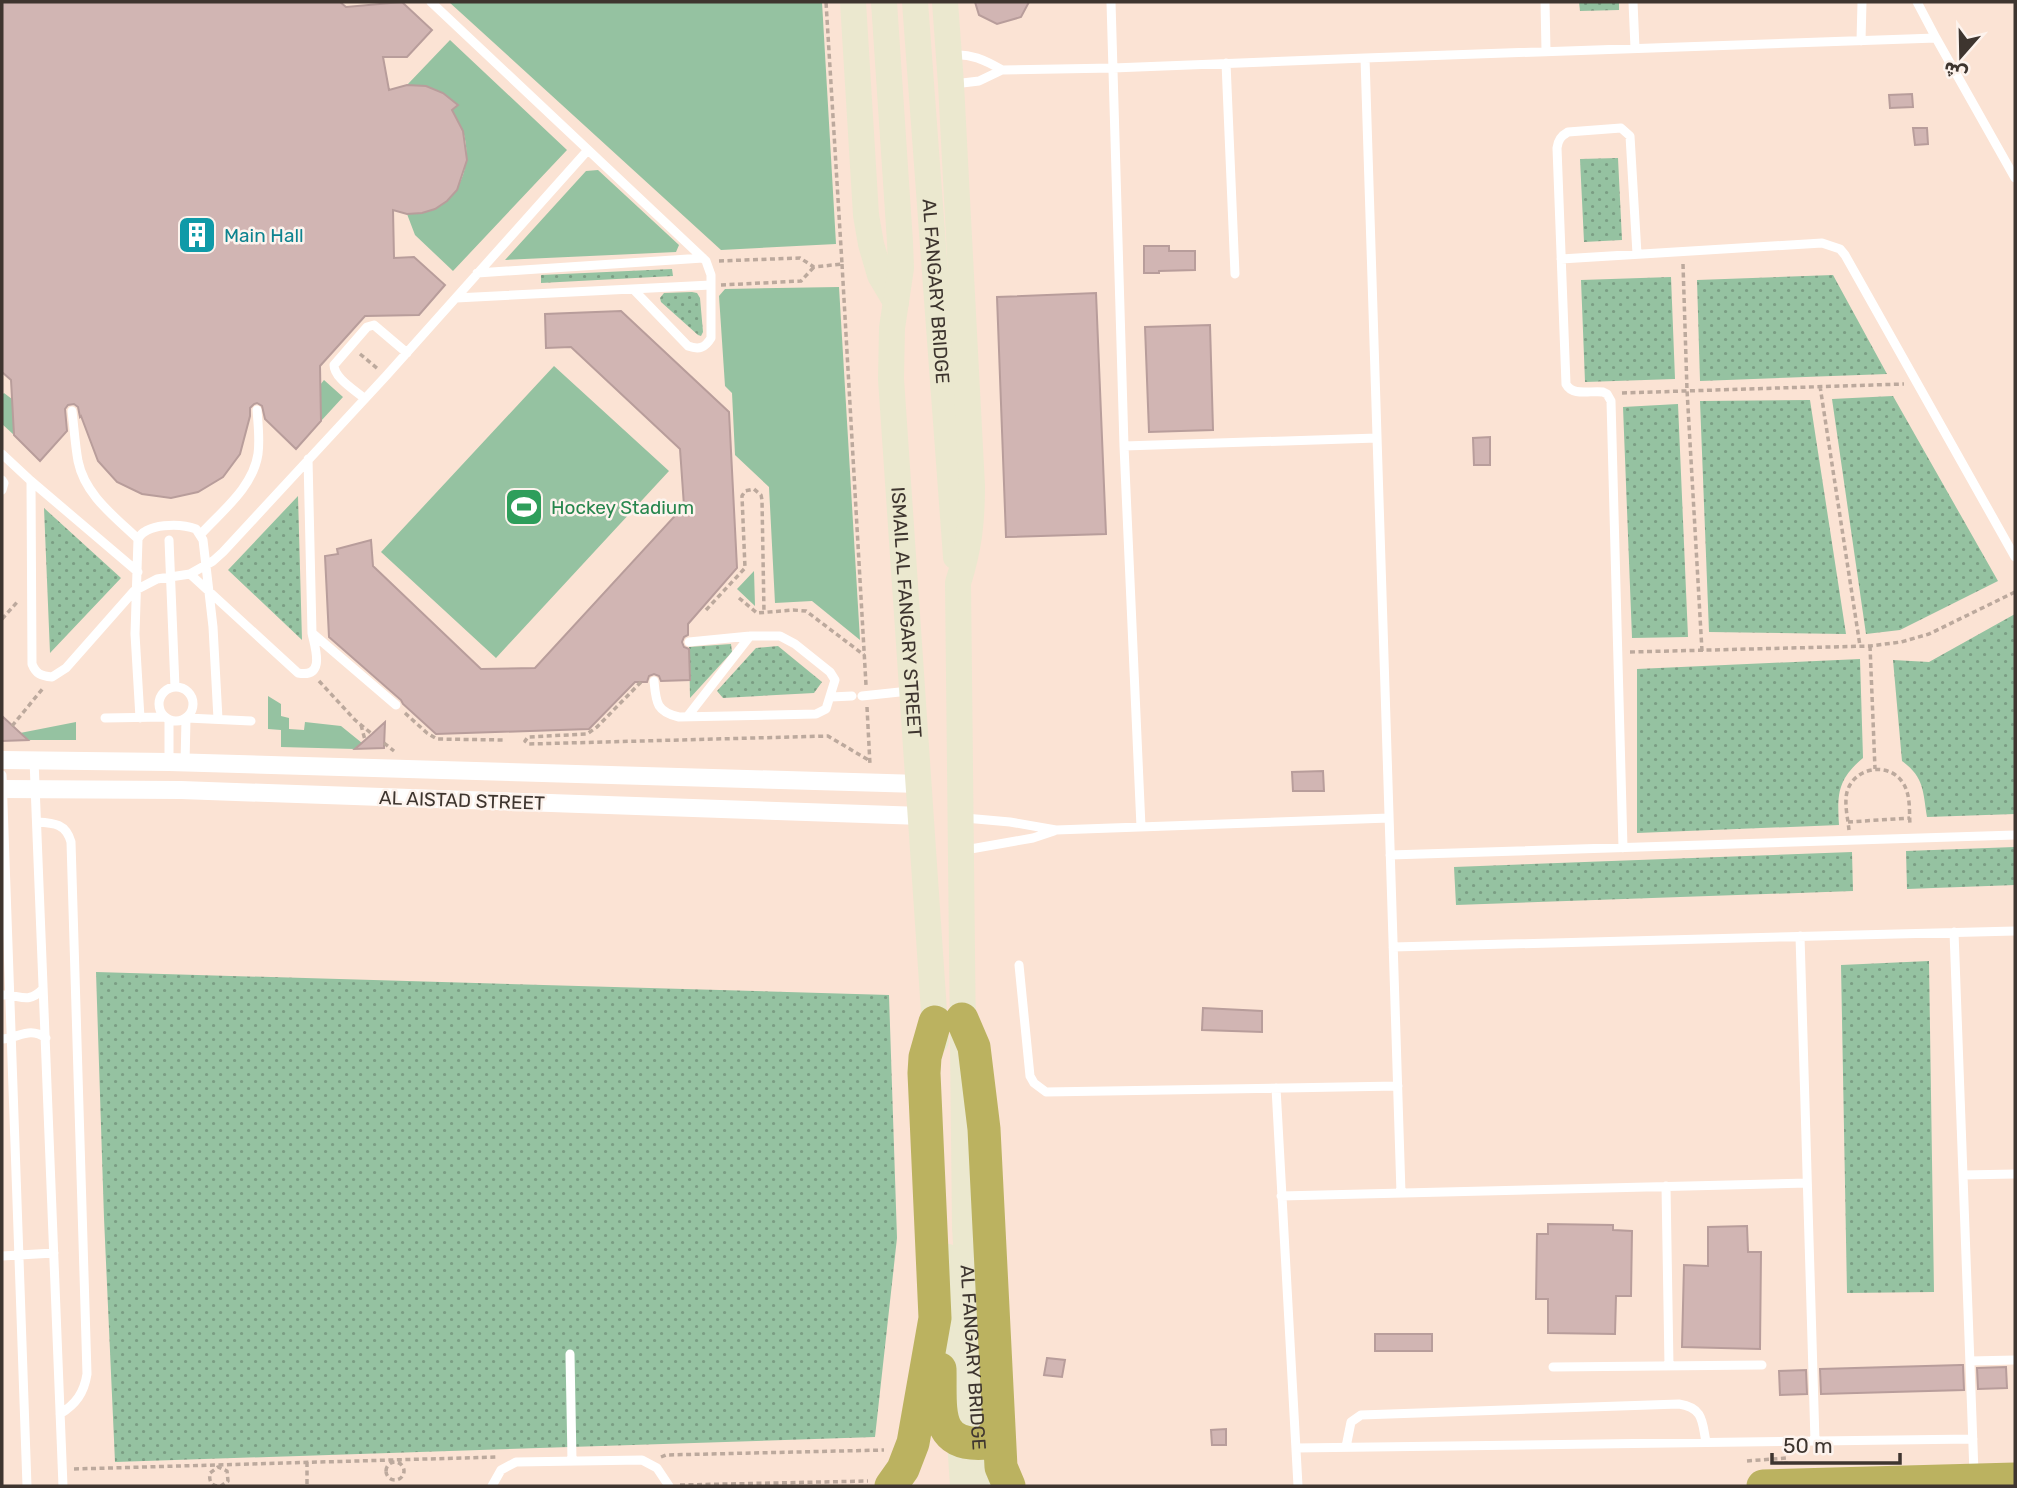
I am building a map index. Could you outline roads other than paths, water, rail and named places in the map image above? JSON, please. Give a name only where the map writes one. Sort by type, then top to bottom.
[{"type":"highway","points":[[999,1427],[987,1443],[972,1444],[955,1440],[946,1432],[941,1408],[940,1364],[934,1318],[924,1073],[925,1057],[949,1021],[974,1047],[984,1129],[999,1427],[1001,1467],[1009,1486]]},
{"type":"highway","points":[[893,1483],[911,1450],[934,1318]]},
{"type":"highway","points":[[1763,1486],[2015,1479]]},
{"type":"main road","points":[[853,2],[866,215],[880,275],[896,302]]},
{"type":"main road","name":"AL FANGARY BRIDGE","points":[[884,2],[900,242],[901,268],[896,302]]},
{"type":"main road","name":"AL FANGARY BRIDGE","points":[[915,2],[958,583]]},
{"type":"main road","name":"ISMAIL AL FANGARY STREET","points":[[945,2],[950,55],[972,497],[969,542],[958,583],[962,850],[949,1021]]},
{"type":"main road","name":"ISMAIL AL FANGARY STREET","points":[[896,302],[892,328],[891,379],[922,816],[949,1021],[956,1229]]},
{"type":"main road","name":"AL FANGARY BRIDGE","points":[[956,1229],[963,1486]]},
{"type":"main road","name":"AL FANGARY BRIDGE","points":[[956,1229],[982,1486]]},
{"type":"street","name":"AL AISTAD STREET","points":[[2,760],[177,762],[920,784]]},
{"type":"street","name":"AL AISTAD STREET","points":[[2,784],[36,790],[181,790],[922,816]]},
{"type":"lane","points":[[431,2],[703,258],[710,268],[711,285],[711,338],[708,344],[695,349],[688,346],[634,290]]},
{"type":"lane","points":[[1111,2],[1124,446],[1141,827]]},
{"type":"lane","points":[[1545,2],[1546,51]]},
{"type":"lane","points":[[1633,2],[1635,48]]},
{"type":"lane","points":[[1861,41],[1862,2]]},
{"type":"lane","points":[[1917,2],[2015,178]]},
{"type":"lane","points":[[951,84],[979,81],[1002,70],[1936,38]]},
{"type":"lane","points":[[950,55],[962,54],[986,60],[1002,70]]},
{"type":"lane","points":[[1365,58],[1401,1193]]},
{"type":"lane","points":[[1226,63],[1235,274]]},
{"type":"lane","points":[[1623,848],[1611,401],[1607,394],[1599,391],[1574,392],[1567,388],[1566,384],[1558,141],[1562,135],[1568,132],[1621,128],[1630,136],[1637,254]]},
{"type":"lane","points":[[31,481],[32,664],[35,671],[52,677],[66,668],[134,591],[149,582],[190,573],[213,561],[223,552],[407,353],[587,150]]},
{"type":"lane","points":[[1561,259],[1822,243],[1840,249],[2015,557]]},
{"type":"lane","points":[[477,273],[703,258]]},
{"type":"lane","points":[[456,298],[711,285]]},
{"type":"lane","points":[[365,399],[334,372],[334,365],[369,325],[374,325],[407,353]]},
{"type":"lane","points":[[201,534],[251,477],[259,445],[257,410]]},
{"type":"lane","points":[[72,411],[78,462],[88,485],[102,505],[138,539]]},
{"type":"lane","points":[[1124,446],[1377,438]]},
{"type":"lane","points":[[2,454],[149,582]]},
{"type":"lane","points":[[190,573],[293,669],[304,674],[310,673],[317,658],[313,633],[308,459]]},
{"type":"lane","points":[[2,480],[2,490]]},
{"type":"lane","points":[[140,718],[135,634],[138,539],[141,533],[154,527],[190,526],[201,534],[203,540],[213,627],[218,719]]},
{"type":"lane","points":[[169,540],[175,687]]},
{"type":"lane","points":[[313,633],[396,705]]},
{"type":"lane","points":[[687,717],[750,636]]},
{"type":"lane","points":[[653,681],[656,701],[660,708],[671,715],[687,717],[816,714],[827,709],[835,680],[795,643],[780,636],[689,642]]},
{"type":"lane","points":[[175,687],[187,690],[194,701],[177,762],[167,719],[161,712],[160,699],[168,689],[175,687]]},
{"type":"lane","points":[[831,697],[912,691]]},
{"type":"lane","points":[[105,718],[251,721]]},
{"type":"lane","points":[[34,760],[63,1486]]},
{"type":"lane","points":[[2,784],[6,995],[12,1038],[27,1486]]},
{"type":"lane","points":[[962,818],[1010,822],[1056,830],[1389,818]]},
{"type":"lane","points":[[37,822],[58,824],[69,833],[71,842],[88,1374],[80,1397],[72,1407],[60,1414]]},
{"type":"lane","points":[[962,850],[1033,838],[1056,830]]},
{"type":"lane","points":[[1390,855],[2015,835]]},
{"type":"lane","points":[[1393,947],[2015,931]]},
{"type":"lane","points":[[1954,932],[1974,1480]]},
{"type":"lane","points":[[1800,936],[1815,1441]]},
{"type":"lane","points":[[1019,965],[1030,1076],[1034,1083],[1046,1092],[1398,1086]]},
{"type":"lane","points":[[6,995],[22,999],[34,996],[43,989]]},
{"type":"lane","points":[[2,1039],[12,1038],[23,1032],[35,1032],[46,1038]]},
{"type":"lane","points":[[1276,1088],[1298,1486]]},
{"type":"lane","points":[[1963,1175],[2015,1174]]},
{"type":"lane","points":[[1281,1196],[1807,1183]]},
{"type":"lane","points":[[1665,1186],[1669,1366]]},
{"type":"lane","points":[[2,1256],[54,1253]]},
{"type":"lane","points":[[569,1354],[572,1461]]},
{"type":"lane","points":[[1970,1361],[2015,1360]]},
{"type":"lane","points":[[1553,1367],[1762,1365]]},
{"type":"lane","points":[[1346,1447],[1351,1422],[1361,1415],[1679,1404],[1695,1409],[1701,1415],[1706,1442]]},
{"type":"lane","points":[[1296,1448],[1972,1439]]},
{"type":"lane","points":[[492,1486],[501,1470],[516,1462],[642,1460],[652,1464],[669,1486]]},
{"type":"place","name":"Main Hall","points":[[197,235]]},
{"type":"place","name":"Hockey Stadium","points":[[524,507]]}]
